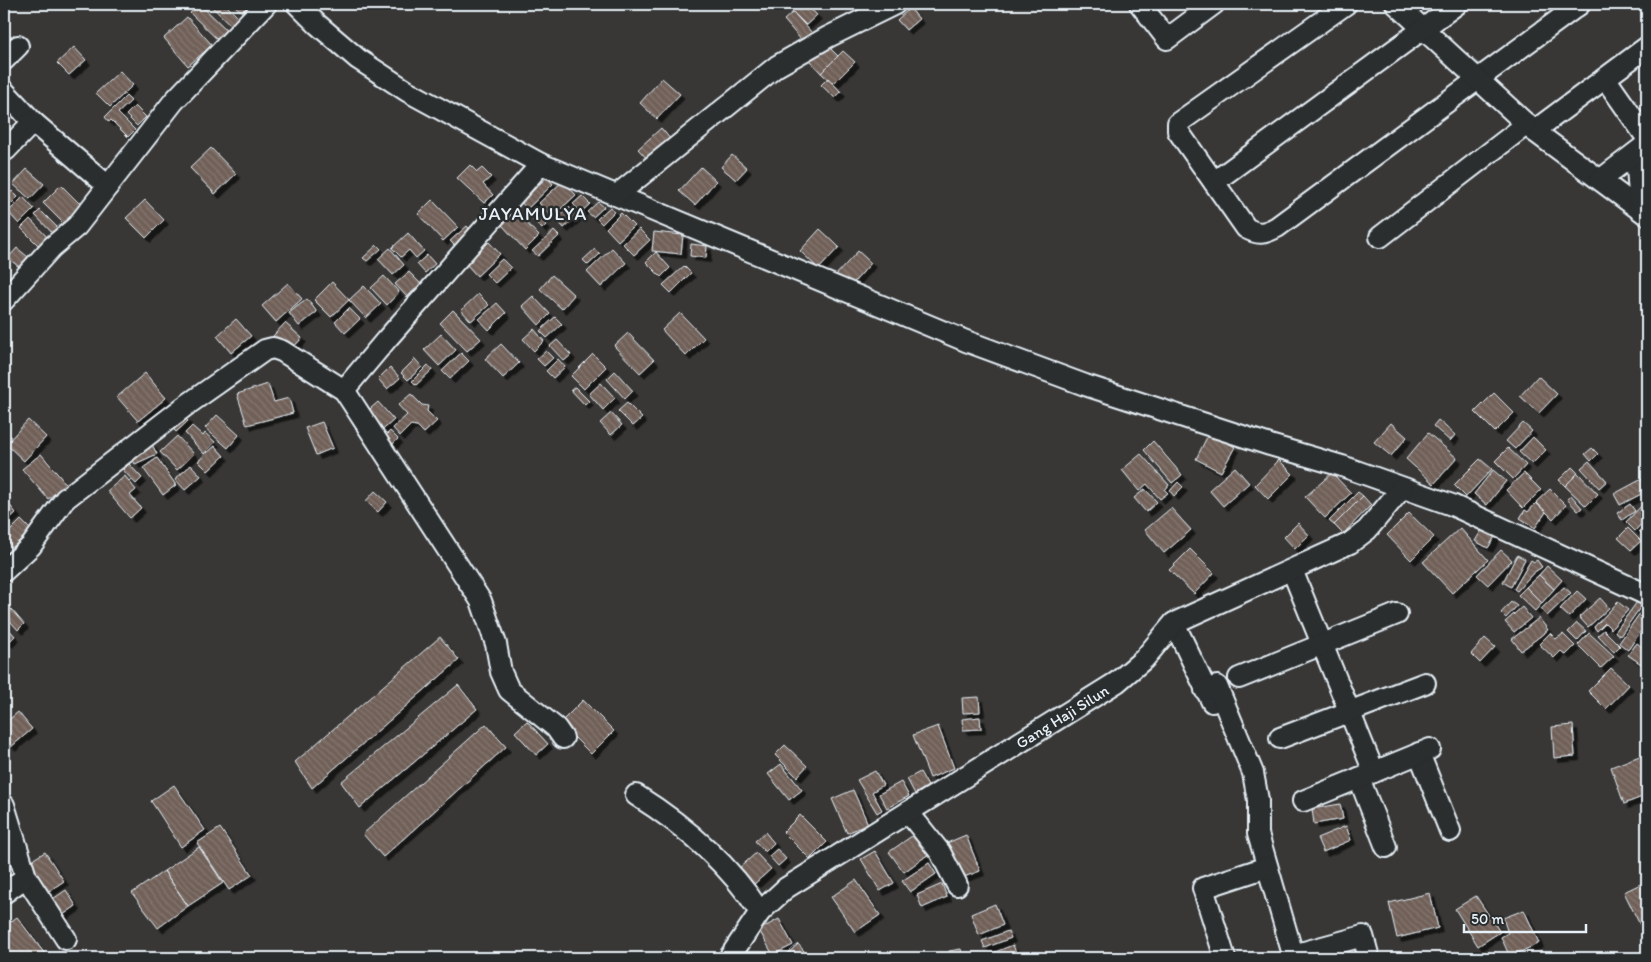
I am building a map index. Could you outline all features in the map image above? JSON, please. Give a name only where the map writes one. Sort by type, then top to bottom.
[{"type":"street","points":[[4,300],[52,247],[77,226],[174,101],[266,4]]},
{"type":"street","points":[[297,4],[358,59],[407,91],[541,164],[618,194],[657,214],[966,341],[1085,385],[1270,445],[1342,466],[1478,516],[1647,595]]},
{"type":"street","points":[[618,194],[777,66],[828,37],[895,4]]},
{"type":"street","points":[[1140,4],[1167,39],[1214,4]]},
{"type":"street","points":[[1346,4],[1178,123],[1178,131],[1246,228],[1255,233],[1264,234],[1277,227],[1580,4]]},
{"type":"street","points":[[1396,4],[1530,127],[1644,212]]},
{"type":"street","points":[[1214,182],[1457,4]]},
{"type":"street","points":[[4,60],[18,46]]},
{"type":"street","points":[[1380,236],[1530,127],[1605,78],[1647,47]]},
{"type":"street","points":[[1605,78],[1644,145],[1644,212]]},
{"type":"street","points":[[4,91],[33,122],[108,186]]},
{"type":"street","points":[[6,150],[33,122]]},
{"type":"street","points":[[1600,180],[1644,145]]},
{"type":"street","points":[[344,390],[541,164]]},
{"type":"street","points":[[4,571],[31,546],[64,499],[184,407],[265,350],[273,348],[344,390],[481,601],[496,644],[501,672],[509,690],[556,728],[563,738]]},
{"type":"street","name":"Gang Haji Silun","points":[[729,958],[760,912],[786,888],[1122,678],[1144,659],[1174,623],[1360,537],[1402,488]]},
{"type":"street","points":[[1292,570],[1349,711],[1386,847]]},
{"type":"street","points":[[1239,678],[1397,614]]},
{"type":"street","points":[[1174,623],[1205,690],[1253,773],[1258,800],[1258,834],[1294,957],[1363,936],[1369,958]]},
{"type":"street","points":[[1280,738],[1425,683]]},
{"type":"street","points":[[1303,800],[1425,751],[1450,831]]},
{"type":"street","points":[[636,794],[667,814],[724,866],[748,894],[760,912]]},
{"type":"street","points":[[4,805],[26,877],[66,938]]},
{"type":"street","points":[[908,812],[940,852],[957,885]]},
{"type":"street","points":[[1225,958],[1203,888],[1268,867]]},
{"type":"street","points":[[4,893],[26,877]]},
{"type":"building","points":[[200,4],[230,33],[221,43],[190,13]]},
{"type":"building","points":[[215,4],[225,4],[241,20],[234,28],[212,7]]},
{"type":"building","points":[[233,4],[249,4],[253,7],[245,15]]},
{"type":"building","points":[[785,4],[805,4],[817,15],[806,25]]},
{"type":"building","points":[[910,8],[919,19],[906,30],[897,20]]},
{"type":"building","points":[[793,12],[813,34],[803,42],[784,20]]},
{"type":"building","points":[[187,17],[212,45],[188,66],[164,38]]},
{"type":"building","points":[[826,44],[838,56],[821,73],[810,61]]},
{"type":"building","points":[[74,47],[86,60],[69,75],[57,63]]},
{"type":"building","points":[[843,51],[855,62],[833,84],[821,73]]},
{"type":"building","points":[[120,71],[133,85],[110,107],[96,93]]},
{"type":"building","points":[[662,78],[680,94],[657,119],[640,103]]},
{"type":"building","points":[[828,78],[841,92],[835,98],[821,85]]},
{"type":"building","points":[[126,96],[131,101],[118,113],[135,130],[128,137],[111,120],[109,122],[105,117]]},
{"type":"building","points":[[135,106],[146,117],[137,126],[126,115]]},
{"type":"building","points":[[661,128],[672,141],[650,162],[638,149]]},
{"type":"building","points":[[211,148],[236,174],[215,194],[190,168]]},
{"type":"building","points":[[732,155],[747,168],[736,180],[721,167]]},
{"type":"building","points":[[470,165],[477,172],[482,168],[491,177],[483,184],[493,195],[484,203],[457,178]]},
{"type":"building","points":[[701,167],[716,181],[695,205],[679,191]]},
{"type":"building","points":[[27,169],[44,184],[30,199],[13,184]]},
{"type":"building","points":[[547,177],[553,184],[527,209],[521,202]]},
{"type":"building","points":[[563,181],[576,195],[552,217],[539,203]]},
{"type":"building","points":[[61,185],[82,206],[66,226],[43,203]]},
{"type":"building","points":[[12,191],[18,197],[6,209],[4,199]]},
{"type":"building","points":[[582,196],[590,204],[581,212],[573,204]]},
{"type":"building","points":[[23,197],[34,209],[19,224],[8,212]]},
{"type":"building","points":[[145,200],[164,220],[146,238],[126,218]]},
{"type":"building","points":[[432,200],[458,227],[443,241],[418,214]]},
{"type":"building","points":[[598,202],[604,207],[593,217],[587,212]]},
{"type":"building","points":[[569,207],[577,216],[564,228],[556,219]]},
{"type":"building","points":[[610,207],[614,212],[602,224],[597,219]]},
{"type":"building","points":[[40,210],[61,231],[55,236],[35,215]]},
{"type":"building","points":[[516,212],[539,236],[525,250],[502,225]]},
{"type":"building","points":[[535,213],[546,225],[542,229],[530,217]]},
{"type":"building","points":[[621,213],[634,226],[618,241],[606,228]]},
{"type":"building","points":[[30,219],[48,238],[39,246],[21,228]]},
{"type":"building","points":[[467,226],[471,231],[455,246],[450,241]]},
{"type":"building","points":[[639,229],[650,240],[634,255],[623,244]]},
{"type":"building","points":[[820,229],[839,247],[819,269],[800,251]]},
{"type":"building","points":[[554,231],[559,236],[538,256],[532,251]]},
{"type":"building","points":[[654,232],[683,235],[681,254],[652,251]]},
{"type":"building","points":[[408,233],[424,251],[416,258],[409,250],[401,257],[392,248]]},
{"type":"building","points":[[489,242],[500,254],[477,276],[466,264]]},
{"type":"building","points":[[691,244],[707,246],[706,258],[690,256]]},
{"type":"building","points":[[377,245],[381,249],[367,261],[363,258]]},
{"type":"building","points":[[17,248],[33,261],[25,272],[8,258]]},
{"type":"building","points":[[390,248],[404,265],[393,275],[378,259]]},
{"type":"building","points":[[612,248],[626,263],[601,287],[587,272]]},
{"type":"building","points":[[595,249],[600,254],[588,265],[583,260]]},
{"type":"building","points":[[858,251],[871,263],[849,288],[835,276]]},
{"type":"building","points":[[656,252],[670,268],[661,277],[646,262]]},
{"type":"building","points":[[427,255],[435,264],[425,273],[417,264]]},
{"type":"building","points":[[502,259],[511,268],[495,283],[486,274]]},
{"type":"building","points":[[684,266],[691,273],[671,293],[663,285]]},
{"type":"building","points":[[409,272],[421,284],[407,297],[395,284]]},
{"type":"building","points":[[552,275],[574,295],[562,309],[540,289]]},
{"type":"building","points":[[384,276],[399,292],[387,305],[371,288]]},
{"type":"building","points":[[332,282],[349,300],[331,317],[314,300]]},
{"type":"building","points":[[288,283],[302,299],[276,322],[262,306]]},
{"type":"building","points":[[364,286],[381,304],[366,318],[349,300]]},
{"type":"building","points":[[478,294],[489,305],[471,321],[461,310]]},
{"type":"building","points":[[533,296],[550,314],[539,325],[522,306]]},
{"type":"building","points":[[307,299],[317,312],[299,326],[289,313]]},
{"type":"building","points":[[497,303],[506,313],[489,330],[479,319]]},
{"type":"building","points":[[349,308],[360,319],[345,333],[335,322]]},
{"type":"building","points":[[453,310],[481,339],[467,351],[440,323]]},
{"type":"building","points":[[680,313],[704,338],[686,356],[662,330]]},
{"type":"building","points":[[555,317],[562,324],[547,338],[540,331]]},
{"type":"building","points":[[236,319],[251,336],[231,353],[217,336]]},
{"type":"building","points":[[285,323],[302,338],[290,351],[273,336]]},
{"type":"building","points":[[534,329],[544,341],[534,351],[523,339]]},
{"type":"building","points":[[628,333],[654,360],[640,373],[614,346]]},
{"type":"building","points":[[441,334],[456,350],[439,366],[424,350]]},
{"type":"building","points":[[557,340],[571,355],[564,361],[550,346]]},
{"type":"building","points":[[501,344],[519,363],[503,378],[485,359]]},
{"type":"building","points":[[546,351],[553,358],[544,366],[537,359]]},
{"type":"building","points":[[461,353],[469,361],[450,379],[442,371]]},
{"type":"building","points":[[593,354],[606,367],[584,389],[571,376]]},
{"type":"building","points":[[415,359],[422,367],[408,380],[401,373]]},
{"type":"building","points":[[558,359],[565,367],[553,378],[546,371]]},
{"type":"building","points":[[428,365],[432,370],[416,385],[412,381]]},
{"type":"building","points":[[390,367],[400,378],[387,389],[378,379]]},
{"type":"building","points":[[615,371],[633,391],[625,399],[607,379]]},
{"type":"building","points":[[145,373],[166,398],[138,421],[117,397]]},
{"type":"building","points":[[1538,376],[1557,394],[1539,413],[1520,396]]},
{"type":"building","points":[[601,383],[615,398],[603,410],[589,394]]},
{"type":"building","points":[[268,384],[274,402],[289,398],[293,413],[247,425],[237,394]]},
{"type":"building","points":[[575,387],[589,401],[585,405],[571,390]]},
{"type":"building","points":[[1494,393],[1514,413],[1495,432],[1475,412]]},
{"type":"building","points":[[411,394],[422,405],[428,406],[427,411],[437,421],[424,433],[417,426],[411,425],[400,436],[393,428],[407,415],[398,405]]},
{"type":"building","points":[[378,402],[394,420],[378,434],[363,415]]},
{"type":"building","points":[[627,403],[642,418],[633,426],[618,411]]},
{"type":"building","points":[[180,413],[188,421],[176,432],[168,424]]},
{"type":"building","points":[[611,413],[622,425],[611,435],[600,423]]},
{"type":"building","points":[[217,415],[239,435],[228,448],[205,428]]},
{"type":"building","points":[[28,420],[46,437],[24,461],[6,444]]},
{"type":"building","points":[[1438,420],[1455,435],[1450,441],[1433,426]]},
{"type":"building","points":[[322,422],[333,448],[316,455],[305,428]]},
{"type":"building","points":[[1391,423],[1407,437],[1391,456],[1374,442]]},
{"type":"building","points":[[1523,423],[1532,431],[1515,449],[1506,441]]},
{"type":"building","points":[[192,426],[203,436],[205,433],[215,442],[204,454],[185,433]]},
{"type":"building","points":[[390,431],[398,439],[393,444],[385,436]]},
{"type":"building","points":[[1209,433],[1235,447],[1221,472],[1196,459]]},
{"type":"building","points":[[1428,433],[1457,458],[1434,484],[1406,459]]},
{"type":"building","points":[[177,436],[194,454],[177,470],[160,452]]},
{"type":"building","points":[[1533,437],[1546,450],[1532,464],[1519,452]]},
{"type":"building","points":[[1153,441],[1182,475],[1172,483],[1144,450]]},
{"type":"building","points":[[151,443],[157,454],[135,464],[130,454]]},
{"type":"building","points":[[215,446],[224,456],[208,471],[198,461]]},
{"type":"building","points":[[1508,448],[1526,465],[1513,479],[1495,461]]},
{"type":"building","points":[[1592,448],[1598,454],[1591,461],[1585,454]]},
{"type":"building","points":[[41,454],[66,484],[48,499],[22,469]]},
{"type":"building","points":[[1141,454],[1169,485],[1165,490],[1168,493],[1160,499],[1147,484],[1139,491],[1122,470]]},
{"type":"building","points":[[157,458],[176,485],[163,495],[143,468]]},
{"type":"building","points":[[1480,459],[1492,469],[1466,497],[1454,485]]},
{"type":"building","points":[[1279,460],[1293,474],[1268,499],[1255,485]]},
{"type":"building","points":[[1589,461],[1607,481],[1599,488],[1581,468]]},
{"type":"building","points":[[129,464],[142,478],[136,484],[123,470]]},
{"type":"building","points":[[191,465],[201,476],[185,490],[175,479]]},
{"type":"building","points":[[1235,467],[1249,483],[1223,506],[1209,490]]},
{"type":"building","points":[[1572,467],[1578,473],[1565,486],[1559,480]]},
{"type":"building","points":[[1493,470],[1506,481],[1487,505],[1474,494]]},
{"type":"building","points":[[1332,473],[1351,493],[1325,518],[1305,497]]},
{"type":"building","points":[[1524,473],[1541,490],[1523,508],[1506,490]]},
{"type":"building","points":[[1578,473],[1598,494],[1586,506],[1565,486]]},
{"type":"building","points":[[125,476],[136,490],[130,495],[141,508],[130,518],[107,491]]},
{"type":"building","points":[[1642,479],[1647,491],[1620,505],[1614,494]]},
{"type":"building","points":[[1178,482],[1183,487],[1174,496],[1170,491]]},
{"type":"building","points":[[1145,489],[1157,502],[1146,512],[1134,498]]},
{"type":"building","points":[[1550,489],[1566,505],[1553,519],[1536,502]]},
{"type":"building","points":[[375,491],[387,502],[378,512],[366,501]]},
{"type":"building","points":[[1358,492],[1363,496],[1334,525],[1329,521]]},
{"type":"building","points":[[1571,495],[1582,508],[1578,511],[1567,499]]},
{"type":"building","points":[[1363,496],[1371,505],[1343,534],[1334,525]]},
{"type":"building","points":[[4,498],[16,513],[4,523]]},
{"type":"building","points":[[1536,503],[1546,512],[1535,528],[1520,518],[1525,510],[1528,512]]},
{"type":"building","points":[[1630,504],[1635,511],[1622,520],[1617,513]]},
{"type":"building","points":[[1643,504],[1647,508],[1647,517],[1635,531],[1626,522]]},
{"type":"building","points":[[1171,508],[1191,530],[1164,553],[1145,530]]},
{"type":"building","points":[[1409,513],[1434,537],[1411,560],[1387,535]]},
{"type":"building","points":[[21,520],[31,530],[12,548],[4,537]]},
{"type":"building","points":[[1298,523],[1309,535],[1295,549],[1284,537]]},
{"type":"building","points":[[1647,523],[1647,539],[1639,531]]},
{"type":"building","points":[[1460,528],[1488,560],[1452,593],[1423,562]]},
{"type":"building","points":[[1483,528],[1496,535],[1488,548],[1475,541]]},
{"type":"building","points":[[1628,528],[1641,541],[1631,550],[1618,538]]},
{"type":"building","points":[[1190,549],[1214,573],[1194,594],[1169,570]]},
{"type":"building","points":[[1501,550],[1512,560],[1488,585],[1477,575]]},
{"type":"building","points":[[1517,555],[1525,559],[1511,587],[1503,582]]},
{"type":"building","points":[[1531,560],[1534,562],[1537,560],[1542,567],[1533,573],[1517,591],[1514,589]]},
{"type":"building","points":[[1547,566],[1562,580],[1554,589],[1539,575]]},
{"type":"building","points":[[1539,575],[1554,589],[1542,603],[1526,587]]},
{"type":"building","points":[[1526,587],[1542,603],[1535,611],[1518,595]]},
{"type":"building","points":[[1564,587],[1571,593],[1547,616],[1541,609]]},
{"type":"building","points":[[1577,591],[1586,599],[1569,617],[1560,609]]},
{"type":"building","points":[[1600,598],[1609,608],[1588,627],[1579,617]]},
{"type":"building","points":[[4,601],[24,624],[18,630],[4,614]]},
{"type":"building","points":[[1511,602],[1517,606],[1506,618],[1501,613]]},
{"type":"building","points":[[1618,602],[1628,610],[1611,629],[1605,623],[1597,631],[1594,627]]},
{"type":"building","points":[[1637,602],[1642,605],[1620,636],[1615,632]]},
{"type":"building","points":[[1647,603],[1647,622],[1628,650],[1619,643]]},
{"type":"building","points":[[1522,607],[1531,618],[1514,632],[1505,622]]},
{"type":"building","points":[[1539,618],[1548,630],[1521,651],[1512,639]]},
{"type":"building","points":[[1577,623],[1586,631],[1577,641],[1568,632]]},
{"type":"building","points":[[4,624],[15,636],[8,643],[4,638]]},
{"type":"building","points":[[1604,630],[1620,646],[1614,652],[1598,635]]},
{"type":"building","points":[[1550,633],[1556,639],[1563,634],[1575,646],[1566,655],[1561,651],[1554,658],[1539,644]]},
{"type":"building","points":[[1589,633],[1614,656],[1601,668],[1578,645]]},
{"type":"building","points":[[440,637],[459,660],[312,788],[295,762]]},
{"type":"building","points":[[1485,638],[1495,647],[1480,663],[1471,654]]},
{"type":"building","points":[[1637,643],[1647,652],[1647,657],[1641,664],[1628,655]]},
{"type":"building","points":[[1611,668],[1629,685],[1606,709],[1588,691]]},
{"type":"building","points":[[458,685],[477,709],[360,808],[341,782]]},
{"type":"building","points":[[979,697],[980,712],[963,713],[962,698]]},
{"type":"building","points":[[583,700],[614,731],[591,754],[560,723]]},
{"type":"building","points":[[18,712],[32,729],[11,747],[4,737],[4,724]]},
{"type":"building","points":[[980,717],[981,729],[963,730],[962,719]]},
{"type":"building","points":[[527,721],[548,744],[536,755],[515,732]]},
{"type":"building","points":[[486,724],[506,747],[383,857],[363,834]]},
{"type":"building","points":[[1573,725],[1575,756],[1554,758],[1552,727]]},
{"type":"building","points":[[938,726],[954,768],[930,778],[913,735]]},
{"type":"building","points":[[785,745],[807,766],[797,777],[775,755]]},
{"type":"building","points":[[1645,754],[1647,795],[1624,804],[1611,767]]},
{"type":"building","points":[[781,764],[802,790],[789,800],[768,774]]},
{"type":"building","points":[[875,771],[883,785],[872,792],[882,810],[877,813],[857,780]]},
{"type":"building","points":[[920,772],[928,786],[915,794],[907,779]]},
{"type":"building","points":[[901,782],[909,796],[887,808],[879,794]]},
{"type":"building","points":[[174,785],[205,830],[181,847],[151,801]]},
{"type":"building","points":[[853,790],[868,824],[847,833],[832,799]]},
{"type":"building","points":[[1340,804],[1343,819],[1314,824],[1312,809]]},
{"type":"building","points":[[800,815],[827,842],[810,859],[783,832]]},
{"type":"building","points":[[1346,826],[1351,840],[1323,852],[1317,838]]},
{"type":"building","points":[[220,828],[252,875],[229,890],[197,843]]},
{"type":"building","points":[[919,831],[933,851],[904,872],[889,852]]},
{"type":"building","points":[[765,832],[774,843],[765,852],[755,841]]},
{"type":"building","points":[[966,835],[980,871],[961,878],[947,843]]},
{"type":"building","points":[[199,847],[223,883],[188,906],[164,871]]},
{"type":"building","points":[[777,849],[786,859],[778,866],[769,856]]},
{"type":"building","points":[[875,851],[894,883],[880,891],[861,859]]},
{"type":"building","points":[[45,852],[64,881],[46,893],[27,863]]},
{"type":"building","points":[[756,853],[771,869],[752,886],[737,870]]},
{"type":"building","points":[[929,863],[936,874],[910,892],[902,881]]},
{"type":"building","points":[[164,871],[188,906],[158,928],[132,893]]},
{"type":"building","points":[[856,880],[880,915],[855,932],[831,897]]},
{"type":"building","points":[[1647,881],[1647,924],[1641,927],[1624,892]]},
{"type":"building","points":[[942,884],[947,897],[922,908],[917,895]]},
{"type":"building","points":[[66,890],[76,906],[60,917],[50,901]]},
{"type":"building","points":[[1430,893],[1438,928],[1397,938],[1389,903]]},
{"type":"building","points":[[1476,896],[1500,932],[1478,946],[1455,909]]},
{"type":"building","points":[[995,904],[1003,925],[979,935],[971,914]]},
{"type":"building","points":[[1524,910],[1539,943],[1510,957],[1501,937],[1508,933],[1503,918]]},
{"type":"building","points":[[17,917],[48,958],[14,958],[4,945],[4,927]]},
{"type":"building","points":[[779,919],[793,945],[773,955],[759,930]]},
{"type":"building","points":[[1008,931],[1011,938],[985,948],[982,941]]},
{"type":"building","points":[[798,944],[810,958],[783,958]]},
{"type":"building","points":[[1013,945],[1018,958],[983,958],[983,957]]},
{"type":"building","points":[[961,949],[963,958],[950,958],[949,951]]},
{"type":"district","name":"JAYAMULYA","points":[[533,213]]}]
